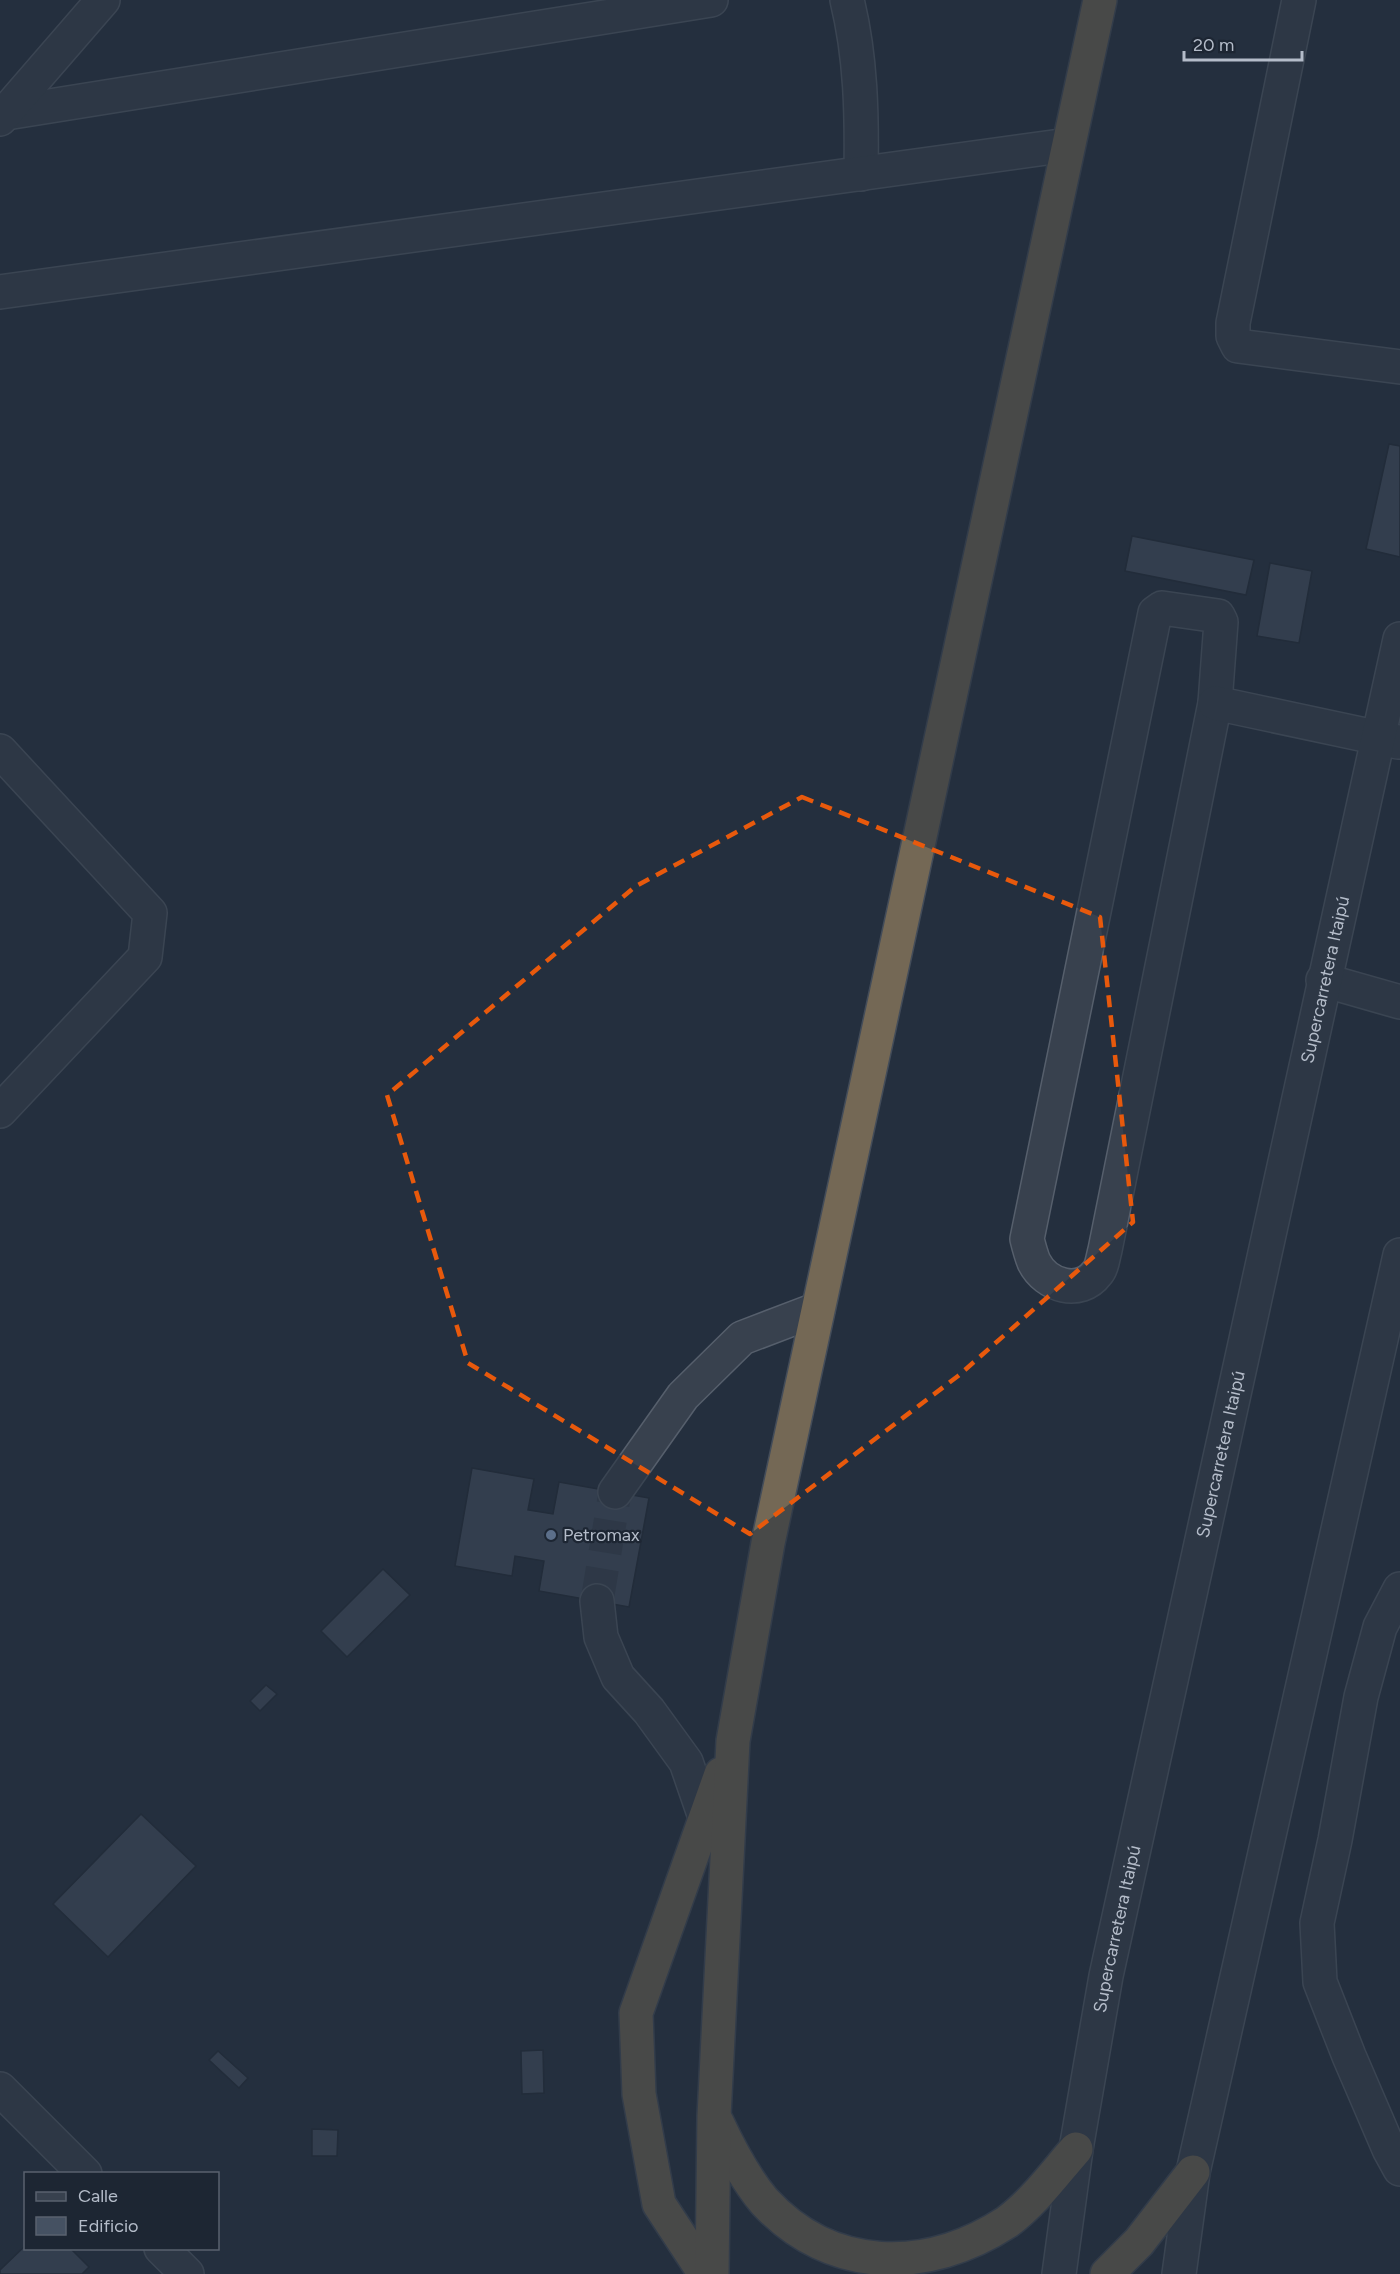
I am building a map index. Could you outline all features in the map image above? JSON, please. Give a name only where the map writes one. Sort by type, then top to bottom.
[{"type":"highway","points":[[712,2274],[714,2116],[733,1741],[768,1544],[1100,0]]},
{"type":"highway","points":[[705,2274],[659,2204],[639,2094],[636,2013],[733,1741]]},
{"type":"highway","points":[[714,2116],[736,2162],[764,2200],[799,2235],[840,2257],[883,2265],[928,2263],[967,2249],[1008,2222],[1038,2193],[1076,2149]]},
{"type":"highway","points":[[1107,2274],[1139,2242],[1193,2172]]},
{"type":"street","points":[[1,115],[103,0]]},
{"type":"street","points":[[1,115],[711,0]]},
{"type":"street","points":[[847,0],[853,24],[862,96],[861,174]]},
{"type":"street","points":[[1299,0],[1233,322],[1233,336],[1238,346],[1400,367]]},
{"type":"street","points":[[0,292],[1068,145]]},
{"type":"street","points":[[1162,608],[1218,616],[1221,622],[1215,703],[1105,1250],[1098,1273],[1082,1286],[1059,1286],[1047,1278],[1035,1263],[1027,1239],[1155,613],[1162,608]]},
{"type":"street","name":"Supercarretera Itaipú","points":[[1059,2274],[1076,2149],[1106,1976],[1323,980],[1389,740],[1400,639]]},
{"type":"street","points":[[1215,703],[1389,740]]},
{"type":"street","points":[[0,751],[150,913],[145,957],[0,1111]]},
{"type":"street","points":[[1323,980],[1400,1002]]},
{"type":"street","points":[[1179,2274],[1193,2172],[1400,1255]]},
{"type":"street","points":[[615,1492],[683,1396],[742,1338],[818,1309]]},
{"type":"street","points":[[1400,1589],[1380,1627],[1361,1697],[1335,1840],[1317,1923],[1320,1982],[1349,2056],[1400,2169]]},
{"type":"street","points":[[597,1601],[601,1636],[618,1677],[649,1711],[686,1762],[705,1817]]},
{"type":"street","points":[[0,2089],[83,2172]]},
{"type":"street","points":[[163,2250],[187,2274]]},
{"type":"highlighted area","points":[[802,797],[1100,917],[1133,1222],[958,1376],[750,1534],[468,1363],[387,1095],[636,886]]},
{"type":"building","points":[[1389,444],[1400,446],[1400,557],[1366,549]]},
{"type":"building","points":[[1132,536],[1254,560],[1246,595],[1125,571]]},
{"type":"building","points":[[1270,563],[1312,571],[1299,643],[1257,636]]},
{"type":"building","name":"Petromax","points":[[472,1468],[534,1479],[528,1510],[553,1514],[559,1482],[649,1498],[629,1607],[539,1591],[544,1561],[515,1556],[512,1576],[455,1566]]},
{"type":"building","points":[[383,1569],[410,1595],[347,1657],[321,1631]]},
{"type":"building","points":[[266,1685],[277,1694],[260,1711],[250,1701]]},
{"type":"building","points":[[141,1814],[196,1866],[108,1957],[53,1904]]},
{"type":"building","points":[[543,2050],[544,2093],[522,2094],[521,2051]]},
{"type":"building","points":[[218,2051],[248,2078],[239,2088],[209,2060]]},
{"type":"building","points":[[312,2129],[338,2130],[337,2156],[312,2156]]},
{"type":"building","points":[[24,2247],[24,2250],[72,2250],[89,2267],[82,2274],[0,2274],[0,2270]]},
{"type":"tunnel","points":[[597,1601],[615,1492]]},
{"type":"place","name":"Petromax","points":[[551,1535]]}]
